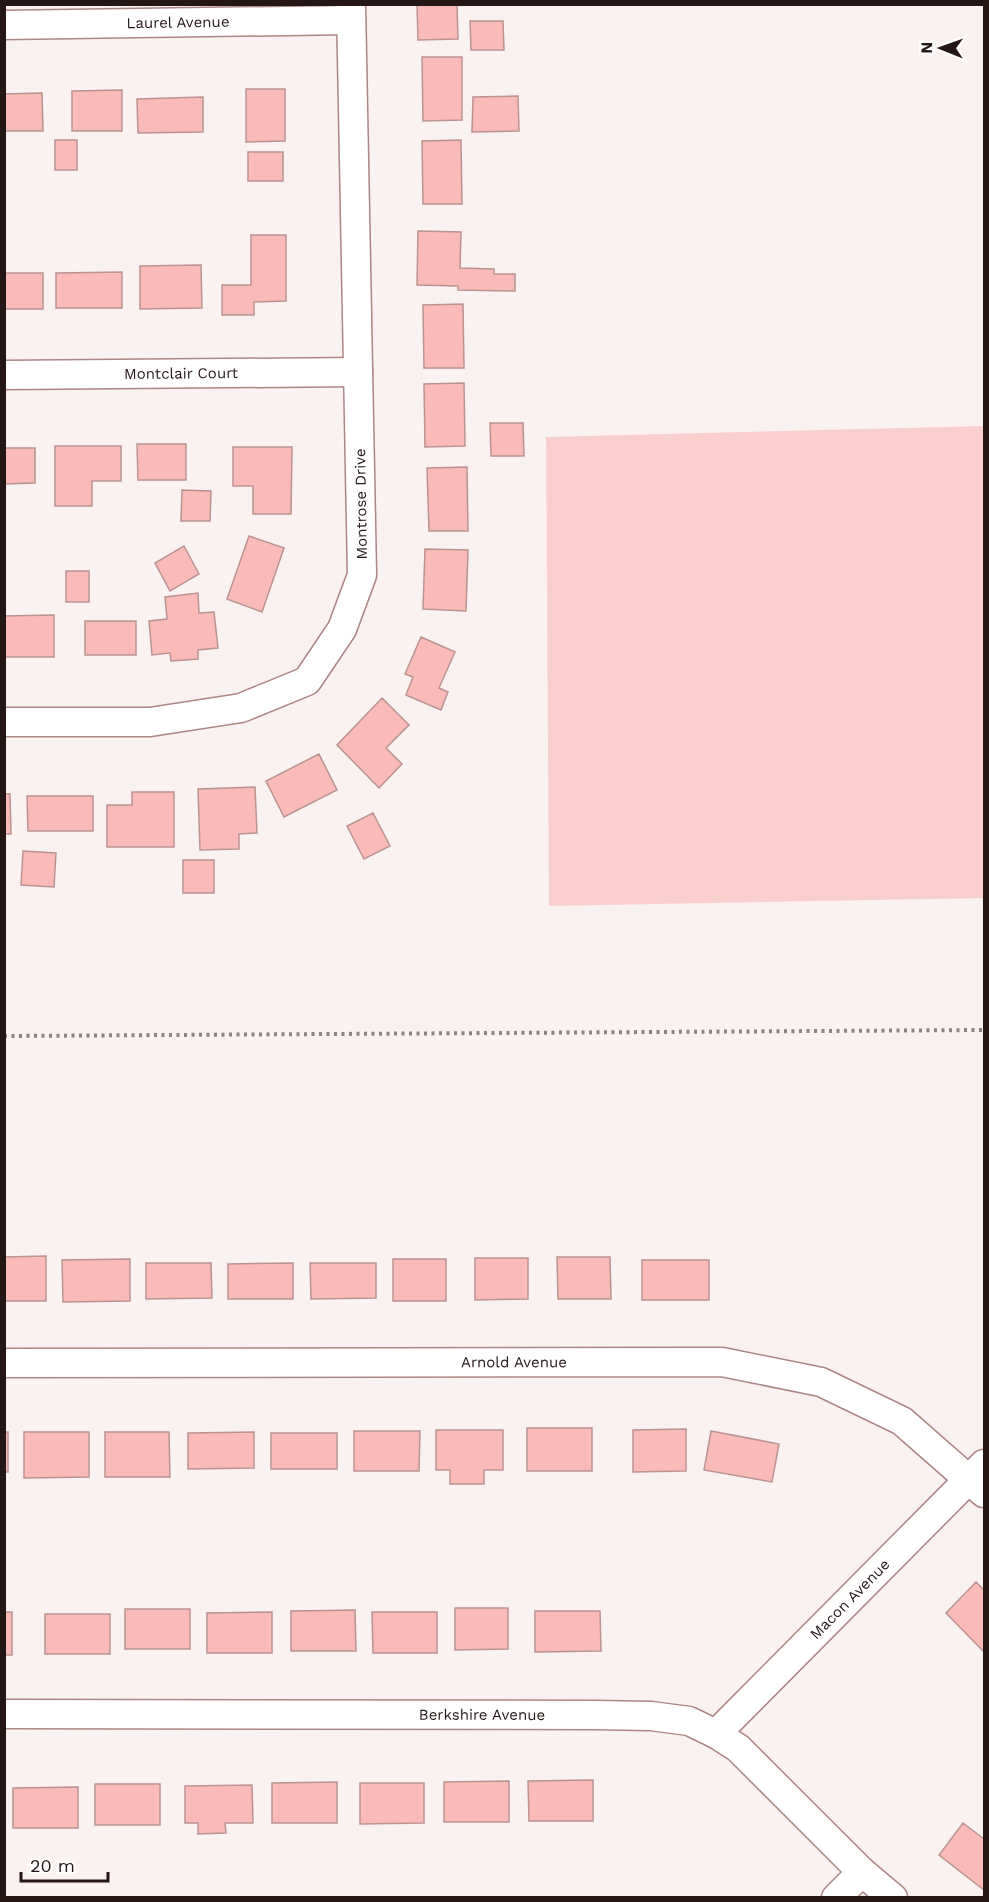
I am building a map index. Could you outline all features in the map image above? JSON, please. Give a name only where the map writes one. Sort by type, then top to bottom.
[{"type":"street","name":"Laurel Avenue","points":[[4,25],[351,12]]},
{"type":"street","name":"Montrose Drive","points":[[4,722],[150,722],[241,708],[307,681],[342,629],[362,575],[351,12]]},
{"type":"street","name":"Montclair Court","points":[[4,375],[357,372]]},
{"type":"street","name":"Arnold Avenue","points":[[4,1363],[722,1362],[822,1382],[902,1421],[979,1478]]},
{"type":"street","name":"Macon Avenue","points":[[716,1734],[979,1478]]},
{"type":"street","name":"Berkshire Avenue","points":[[4,1714],[651,1716],[689,1722],[716,1734],[741,1750],[862,1872],[893,1898]]},
{"type":"street","points":[[836,1898],[862,1872]]},
{"type":"path","points":[[4,1035],[984,1030]]},
{"type":"shaded area","points":[[984,426],[984,898],[549,906],[546,437]]},
{"type":"building","points":[[417,4],[457,4],[458,39],[418,40]]},
{"type":"building","points":[[470,21],[503,21],[504,50],[471,50]]},
{"type":"building","points":[[422,57],[462,57],[462,120],[423,121]]},
{"type":"building","points":[[246,89],[285,89],[285,141],[246,142]]},
{"type":"building","points":[[122,90],[122,131],[72,131],[72,91]]},
{"type":"building","points":[[42,93],[43,131],[4,131],[4,94]]},
{"type":"building","points":[[518,96],[519,131],[472,132],[473,97]]},
{"type":"building","points":[[203,97],[203,132],[138,133],[137,99]]},
{"type":"building","points":[[55,140],[77,140],[77,170],[55,170]]},
{"type":"building","points":[[461,140],[462,204],[423,204],[422,141]]},
{"type":"building","points":[[248,152],[283,152],[283,181],[248,181]]},
{"type":"building","points":[[418,231],[461,232],[460,268],[494,269],[494,274],[515,274],[515,291],[458,290],[458,286],[417,285]]},
{"type":"building","points":[[251,235],[286,235],[286,301],[254,302],[254,315],[222,315],[222,285],[251,285]]},
{"type":"building","points":[[201,265],[202,308],[140,309],[140,266]]},
{"type":"building","points":[[122,272],[122,308],[56,308],[56,273]]},
{"type":"building","points":[[4,273],[43,273],[43,309],[4,309]]},
{"type":"building","points":[[463,304],[464,368],[424,368],[423,305]]},
{"type":"building","points":[[464,383],[465,446],[425,447],[424,384]]},
{"type":"building","points":[[490,423],[523,423],[524,456],[491,456]]},
{"type":"building","points":[[137,444],[186,444],[186,480],[138,480]]},
{"type":"building","points":[[55,446],[121,446],[121,481],[92,481],[92,506],[55,506]]},
{"type":"building","points":[[233,447],[292,447],[291,514],[253,514],[253,486],[233,486]]},
{"type":"building","points":[[4,448],[35,448],[35,483],[4,484]]},
{"type":"building","points":[[467,467],[468,531],[429,531],[427,468]]},
{"type":"building","points":[[182,490],[211,491],[210,521],[181,521]]},
{"type":"building","points":[[249,536],[284,548],[262,612],[227,599]]},
{"type":"building","points":[[184,546],[199,574],[170,591],[155,563]]},
{"type":"building","points":[[425,549],[468,550],[466,611],[423,609]]},
{"type":"building","points":[[66,571],[89,571],[89,602],[66,602]]},
{"type":"building","points":[[198,593],[199,613],[214,612],[218,648],[198,650],[198,659],[171,661],[170,653],[152,655],[149,621],[167,619],[165,597]]},
{"type":"building","points":[[54,615],[54,657],[4,657],[4,616]]},
{"type":"building","points":[[85,621],[136,621],[136,655],[85,655]]},
{"type":"building","points":[[421,637],[455,652],[439,688],[448,692],[441,710],[406,695],[413,677],[405,674]]},
{"type":"building","points":[[382,698],[409,725],[386,748],[402,764],[379,788],[337,745]]},
{"type":"building","points":[[319,754],[337,790],[284,817],[266,781]]},
{"type":"building","points":[[255,787],[257,833],[239,834],[239,849],[200,850],[198,789]]},
{"type":"building","points":[[132,792],[174,792],[174,847],[107,847],[107,805],[132,805]]},
{"type":"building","points":[[4,794],[10,794],[11,834],[4,834]]},
{"type":"building","points":[[27,796],[93,796],[93,831],[28,831]]},
{"type":"building","points":[[373,813],[390,846],[364,859],[347,826]]},
{"type":"building","points":[[23,851],[56,853],[54,887],[21,885]]},
{"type":"building","points":[[183,860],[214,860],[214,893],[183,893]]},
{"type":"building","points":[[46,1256],[46,1301],[4,1301],[4,1257]]},
{"type":"building","points":[[557,1257],[610,1257],[611,1299],[558,1299]]},
{"type":"building","points":[[475,1258],[528,1258],[528,1299],[475,1300]]},
{"type":"building","points":[[130,1259],[130,1301],[63,1302],[62,1260]]},
{"type":"building","points":[[393,1259],[446,1259],[446,1301],[393,1301]]},
{"type":"building","points":[[642,1260],[709,1260],[709,1300],[642,1300]]},
{"type":"building","points":[[146,1263],[211,1263],[212,1298],[146,1299]]},
{"type":"building","points":[[293,1263],[293,1299],[228,1299],[228,1264]]},
{"type":"building","points":[[310,1263],[376,1263],[376,1298],[311,1299]]},
{"type":"building","points":[[527,1428],[592,1428],[592,1471],[527,1471]]},
{"type":"building","points":[[686,1429],[686,1471],[633,1472],[633,1430]]},
{"type":"building","points":[[436,1430],[503,1430],[503,1470],[484,1470],[484,1484],[450,1484],[450,1470],[436,1470]]},
{"type":"building","points":[[354,1431],[420,1431],[419,1471],[354,1471]]},
{"type":"building","points":[[711,1431],[779,1444],[772,1482],[704,1470]]},
{"type":"building","points":[[4,1432],[8,1432],[8,1472],[4,1472]]},
{"type":"building","points":[[24,1432],[89,1432],[89,1477],[24,1478]]},
{"type":"building","points":[[105,1432],[169,1432],[170,1477],[105,1477]]},
{"type":"building","points":[[254,1432],[254,1468],[188,1469],[188,1433]]},
{"type":"building","points":[[271,1433],[337,1433],[337,1469],[271,1469]]},
{"type":"building","points":[[976,1582],[984,1590],[984,1652],[946,1613]]},
{"type":"building","points":[[455,1608],[508,1608],[508,1649],[455,1650]]},
{"type":"building","points":[[125,1609],[190,1609],[190,1649],[125,1649]]},
{"type":"building","points":[[355,1610],[356,1651],[291,1651],[291,1611]]},
{"type":"building","points":[[535,1611],[600,1611],[601,1651],[535,1652]]},
{"type":"building","points":[[4,1612],[12,1612],[12,1655],[4,1655]]},
{"type":"building","points":[[272,1612],[272,1653],[207,1653],[207,1613]]},
{"type":"building","points":[[372,1612],[437,1612],[437,1653],[373,1653]]},
{"type":"building","points":[[45,1614],[110,1614],[110,1654],[45,1654]]},
{"type":"building","points":[[593,1780],[593,1821],[529,1821],[528,1781]]},
{"type":"building","points":[[509,1781],[509,1822],[444,1822],[444,1782]]},
{"type":"building","points":[[337,1782],[337,1823],[272,1823],[272,1783]]},
{"type":"building","points":[[360,1783],[424,1783],[424,1823],[360,1824]]},
{"type":"building","points":[[95,1784],[160,1784],[160,1825],[95,1825]]},
{"type":"building","points":[[252,1785],[253,1823],[225,1823],[226,1833],[198,1834],[198,1823],[185,1823],[185,1786]]},
{"type":"building","points":[[78,1787],[78,1828],[13,1828],[13,1788]]},
{"type":"building","points":[[963,1823],[984,1839],[984,1890],[939,1855]]}]
